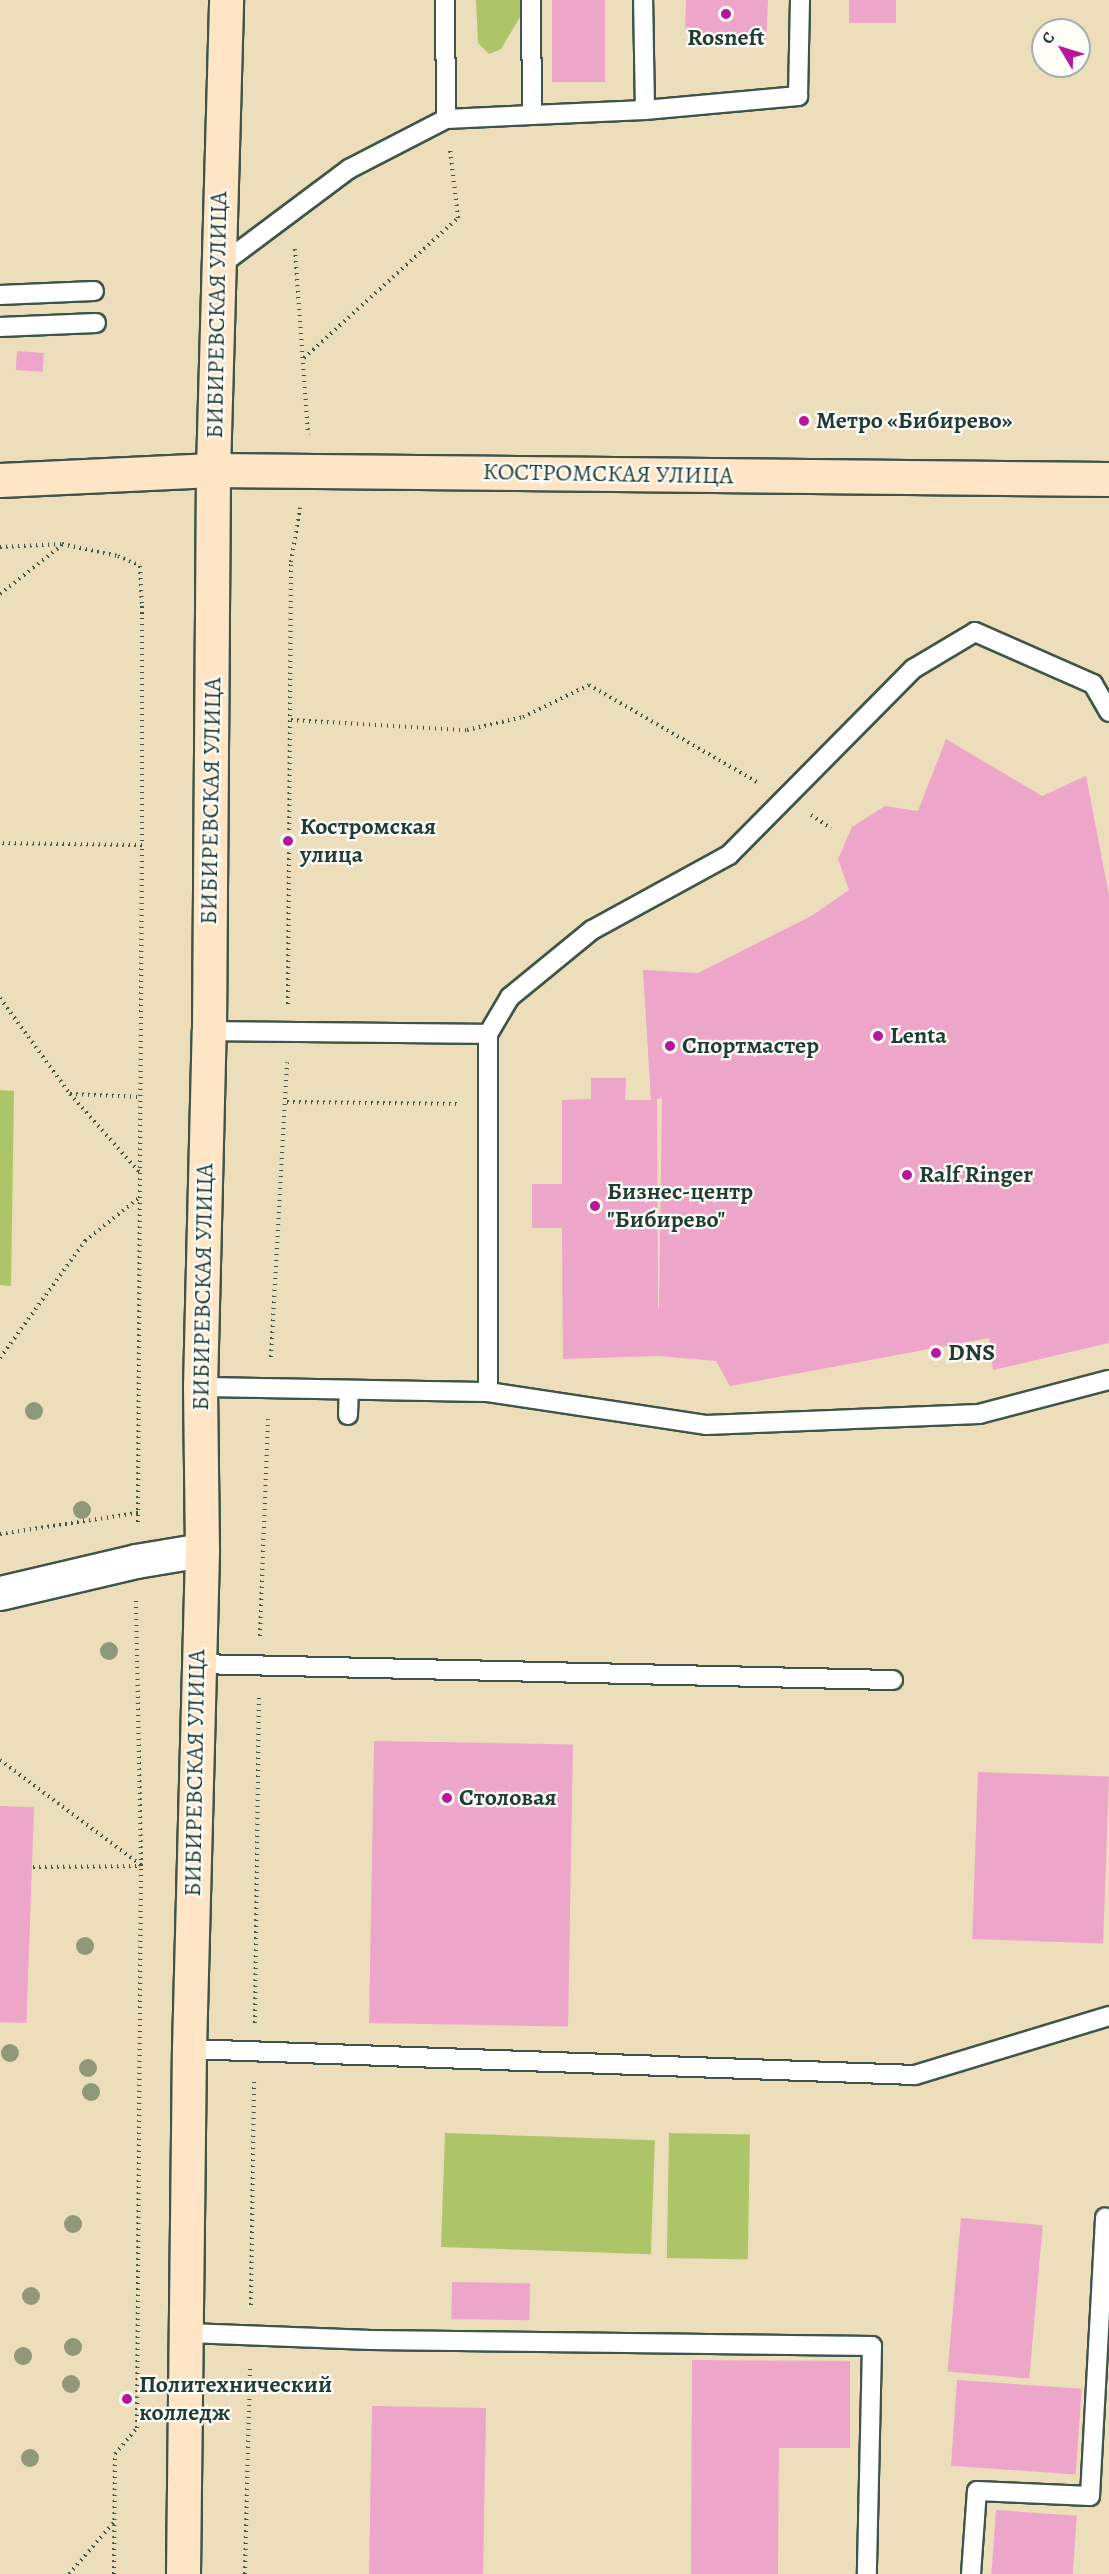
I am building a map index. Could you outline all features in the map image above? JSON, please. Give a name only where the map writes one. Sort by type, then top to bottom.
[{"type":"main road","name":"БИБИРЕВСКАЯ УЛИЦА","points":[[183,2574],[188,2333],[189,2049],[197,1664],[202,1550],[200,1387],[209,1030],[213,470],[226,0]]},
{"type":"main road","name":"КОСТРОМСКАЯ УЛИЦА","points":[[0,480],[213,470],[1109,479]]},
{"type":"street","points":[[0,1593],[135,1561],[202,1550]]},
{"type":"lane","points":[[445,0],[446,119]]},
{"type":"lane","points":[[531,0],[532,115]]},
{"type":"lane","points":[[643,0],[645,110]]},
{"type":"lane","points":[[218,267],[349,169],[446,119],[645,110],[798,96],[800,0]]},
{"type":"lane","points":[[0,295],[94,291]]},
{"type":"lane","points":[[0,327],[96,323]]},
{"type":"lane","points":[[488,1392],[488,1034],[510,997],[592,930],[729,855],[913,669],[975,632],[1093,684],[1109,712]]},
{"type":"lane","points":[[209,1030],[488,1034]]},
{"type":"lane","points":[[200,1387],[488,1392],[706,1425],[979,1414],[1109,1380]]},
{"type":"lane","points":[[348,1415],[349,1390]]},
{"type":"lane","points":[[197,1664],[260,1663],[893,1680]]},
{"type":"lane","points":[[189,2049],[915,2074],[1109,2016]]},
{"type":"lane","points":[[971,2574],[977,2491],[1090,2496],[1105,2217]]},
{"type":"lane","points":[[188,2333],[872,2346],[867,2574]]},
{"type":"path","points":[[304,359],[458,218],[446,119]]},
{"type":"path","points":[[245,2574],[260,1663],[269,1388],[287,1102],[291,562],[306,470],[309,423],[304,359],[298,328],[293,212]]},
{"type":"path","points":[[0,594],[62,544]]},
{"type":"path","points":[[0,547],[62,544],[118,556],[140,566],[142,1174],[138,1513],[135,1561],[141,1866],[137,2428],[115,2454],[114,2574]]},
{"type":"path","points":[[291,720],[467,730],[523,717],[589,685],[785,798],[831,828]]},
{"type":"path","points":[[0,843],[142,845]]},
{"type":"path","points":[[0,998],[70,1094],[142,1174]]},
{"type":"path","points":[[70,1094],[140,1097]]},
{"type":"path","points":[[287,1102],[488,1104]]},
{"type":"path","points":[[0,1358],[85,1241],[141,1197]]},
{"type":"path","points":[[0,1534],[138,1513]]},
{"type":"path","points":[[0,1760],[141,1866]]},
{"type":"path","points":[[33,1867],[141,1866]]},
{"type":"path","points":[[69,2574],[114,2521]]},
{"type":"green space","points":[[476,0],[523,0],[520,17],[501,49],[489,54],[478,43]]},
{"type":"green space","points":[[0,1090],[14,1091],[11,1286],[0,1285]]},
{"type":"green space","points":[[445,2133],[655,2140],[651,2254],[441,2247]]},
{"type":"green space","points":[[669,2133],[750,2134],[748,2259],[667,2258]]},
{"type":"building","points":[[552,0],[605,0],[605,82],[552,82]]},
{"type":"building","name":"Rosneft","points":[[686,0],[768,0],[766,45],[700,46],[685,28]]},
{"type":"building","points":[[849,0],[896,0],[896,23],[849,23]]},
{"type":"building","points":[[17,351],[44,353],[43,372],[16,370]]},
{"type":"building","name":"Lenta","points":[[946,739],[1042,796],[1086,776],[1109,895],[1109,1343],[993,1370],[989,1338],[730,1386],[716,1361],[658,1356],[563,1359],[562,1228],[532,1228],[532,1184],[562,1184],[562,1100],[591,1099],[591,1078],[626,1078],[625,1100],[651,1100],[643,970],[698,973],[813,915],[849,890],[838,859],[852,827],[885,806],[918,811]],"holes":[[[662,1098],[659,1308],[657,1099]]]},
{"type":"building","points":[[374,1741],[573,1744],[568,2026],[369,2023]]},
{"type":"building","points":[[978,1772],[1109,1777],[1103,1943],[972,1939]]},
{"type":"building","points":[[0,1806],[34,1807],[26,2023],[0,2022]]},
{"type":"building","points":[[961,2218],[1043,2225],[1029,2379],[948,2371]]},
{"type":"building","points":[[452,2282],[530,2283],[529,2320],[451,2319]]},
{"type":"building","points":[[692,2360],[850,2361],[850,2448],[779,2448],[778,2574],[691,2574]]},
{"type":"building","points":[[957,2380],[1082,2389],[1076,2475],[951,2466]]},
{"type":"building","points":[[372,2406],[486,2408],[483,2574],[369,2574]]},
{"type":"building","points":[[996,2510],[1077,2516],[1073,2574],[992,2574]]},
{"type":"place","name":"Rosneft","points":[[726,14]]},
{"type":"place","name":"Метро «Бибирево»","points":[[804,421]]},
{"type":"place","name":"Костромская улица","points":[[288,841]]},
{"type":"place","name":"Lenta","points":[[878,1036]]},
{"type":"place","name":"Спортмастер","points":[[670,1046]]},
{"type":"place","name":"Ralf Ringer","points":[[907,1175]]},
{"type":"place","name":"Бизнес-центр \"Бибирево\"","points":[[595,1206]]},
{"type":"place","name":"DNS","points":[[936,1353]]},
{"type":"place","name":"Столовая","points":[[447,1798]]},
{"type":"place","name":"Политехнический колледж","points":[[127,2399]]}]
